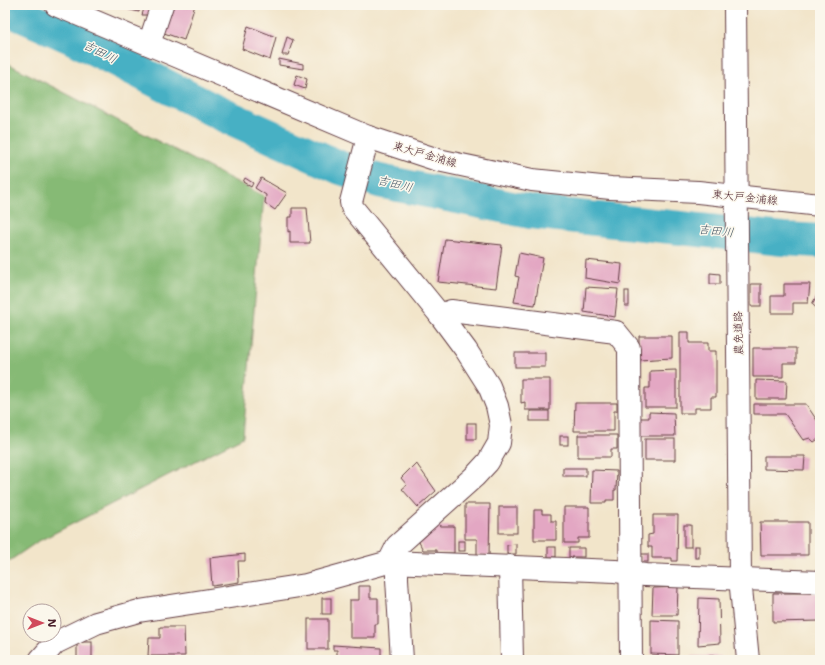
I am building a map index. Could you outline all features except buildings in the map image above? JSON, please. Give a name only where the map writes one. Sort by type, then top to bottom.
[{"type":"street","name":"東大戸金浦線","points":[[56,5],[149,44],[366,142],[438,160],[532,180],[611,188],[698,192],[736,202],[820,205]]},
{"type":"street","points":[[149,44],[162,5]]},
{"type":"street","name":"農免道路","points":[[735,5],[740,578],[748,660]]},
{"type":"street","points":[[366,142],[351,202],[352,207],[440,315],[466,350],[489,386],[497,406],[501,425],[499,444],[488,462],[475,476],[397,546],[393,562],[396,579],[402,660]]},
{"type":"street","points":[[440,315],[451,311],[616,332],[629,348],[631,660]]},
{"type":"street","points":[[40,660],[55,643],[96,623],[139,611],[306,585],[393,562],[510,566],[615,571],[645,575],[820,582]]},
{"type":"street","points":[[510,566],[512,660]]},
{"type":"green space","points":[[5,62],[264,196],[243,437],[37,542],[5,564]]},
{"type":"waterway","name":"吉田川","points":[[5,8],[71,37],[213,110],[341,168],[379,181],[531,212],[783,239],[820,241]]}]
